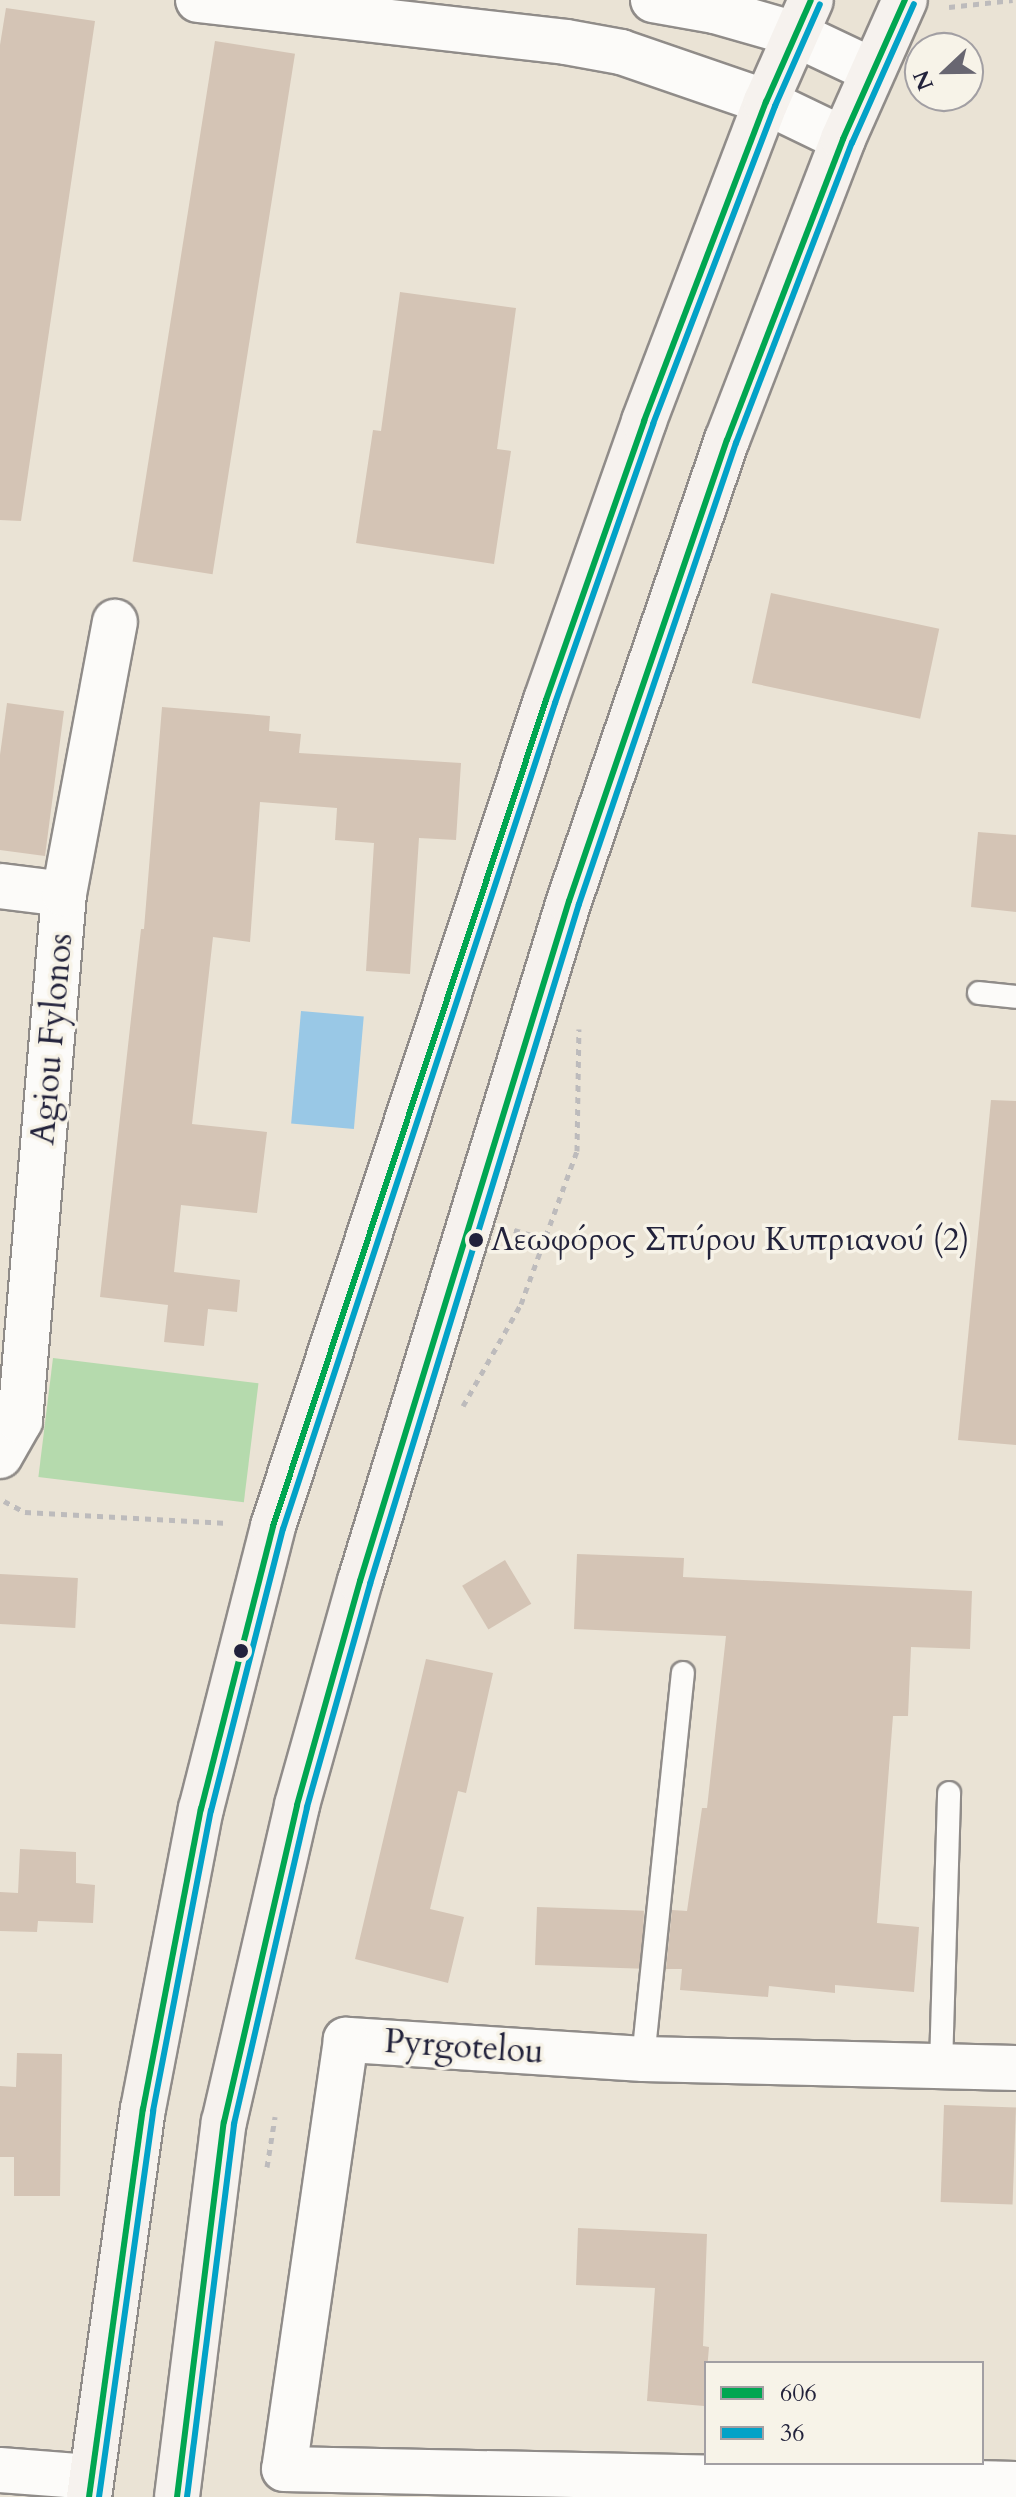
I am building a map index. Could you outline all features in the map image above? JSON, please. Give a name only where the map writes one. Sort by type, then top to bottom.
[{"type":"main road","points":[[177,2497],[224,2122],[309,1760],[364,1566],[569,901],[727,440],[843,139],[871,70],[905,0]]},
{"type":"main road","points":[[90,2487],[143,2109],[195,1839],[273,1526],[546,700],[644,421],[766,102],[803,17]]},
{"type":"street","points":[[198,0],[580,45],[670,67],[766,102],[843,139]]},
{"type":"street","points":[[653,0],[715,11],[803,17],[871,70]]},
{"type":"street","name":"Agiou Fylonos","points":[[0,1456],[20,1421],[64,894],[115,622]]},
{"type":"street","points":[[0,886],[64,894]]},
{"type":"street","name":"Pyrgotelou","points":[[1016,2068],[643,2059],[346,2040],[284,2469],[1016,2484]]},
{"type":"street","points":[[0,2470],[90,2487]]},
{"type":"lane","points":[[979,993],[1016,997]]},
{"type":"lane","points":[[643,2059],[683,1673]]},
{"type":"lane","points":[[941,2066],[949,1793]]},
{"type":"path","points":[[949,7],[1013,0]]},
{"type":"path","points":[[455,1420],[521,1304],[577,1151],[579,1014]]},
{"type":"path","points":[[0,1499],[25,1512],[273,1526]]},
{"type":"path","points":[[266,2173],[276,2111]]},
{"type":"green space","points":[[53,1358],[258,1383],[244,1502],[38,1477]]},
{"type":"water","points":[[301,1011],[364,1016],[354,1129],[291,1124]]},
{"type":"building","points":[[6,8],[95,21],[21,521],[0,520],[0,45]]},
{"type":"building","points":[[215,41],[295,54],[213,574],[133,562]]},
{"type":"building","points":[[400,292],[516,308],[497,449],[511,451],[494,564],[356,543],[373,430],[381,431]]},
{"type":"building","points":[[771,593],[939,629],[920,719],[752,683]]},
{"type":"building","points":[[7,703],[64,711],[45,856],[0,850],[0,755]]},
{"type":"building","points":[[162,707],[270,716],[269,731],[301,734],[299,753],[461,763],[456,840],[419,838],[410,974],[366,971],[374,843],[335,840],[337,808],[260,802],[250,942],[213,937],[192,1124],[267,1132],[257,1213],[181,1205],[174,1272],[240,1280],[237,1312],[208,1309],[204,1346],[164,1342],[168,1305],[100,1297],[141,929],[144,929]]},
{"type":"building","points":[[978,832],[1016,835],[1016,912],[971,907]]},
{"type":"building","points":[[991,1100],[1016,1101],[1016,1445],[958,1440]]},
{"type":"building","points":[[577,1554],[684,1558],[683,1577],[972,1591],[970,1649],[911,1647],[908,1716],[893,1716],[877,1923],[919,1927],[914,1992],[835,1985],[835,1993],[769,1986],[768,1997],[680,1990],[682,1969],[666,1969],[672,1910],[687,1911],[702,1808],[707,1808],[726,1636],[574,1629]]},
{"type":"building","points":[[505,1560],[531,1604],[488,1629],[462,1586]]},
{"type":"building","points":[[0,1574],[78,1578],[75,1628],[0,1624]]},
{"type":"building","points":[[426,1659],[493,1673],[466,1793],[458,1791],[430,1909],[464,1917],[448,1983],[355,1959]]},
{"type":"building","points":[[20,1849],[76,1852],[76,1883],[95,1885],[93,1923],[38,1921],[37,1932],[0,1931],[0,1892],[18,1893]]},
{"type":"building","points":[[537,1907],[644,1911],[642,1969],[535,1965]]},
{"type":"building","points":[[17,2053],[62,2054],[60,2196],[14,2196],[14,2157],[0,2157],[0,2086],[16,2087]]},
{"type":"building","points":[[944,2105],[1016,2108],[1013,2204],[941,2202]]},
{"type":"building","points":[[578,2228],[707,2234],[703,2346],[709,2347],[708,2361],[704,2361],[704,2406],[647,2401],[655,2288],[576,2285]]},
{"type":"transit line","name":"606","points":[[89,2497],[143,2109],[201,1809],[273,1526],[546,700],[644,421],[766,102],[811,0]]},
{"type":"transit line","name":"606","points":[[177,2497],[224,2122],[297,1805],[360,1581],[569,901],[727,440],[843,139],[905,0]]},
{"type":"transit line","name":"36","points":[[99,2497],[153,2111],[211,1811],[283,1529],[555,703],[653,424],[775,106],[820,4]]},
{"type":"transit line","name":"36","points":[[187,2497],[234,2124],[307,1807],[370,1584],[579,904],[736,443],[852,143],[914,4]]},
{"type":"place","name":"Λεωφόρος Σπύρου Κυπριανού (2)","points":[[476,1240]]}]
